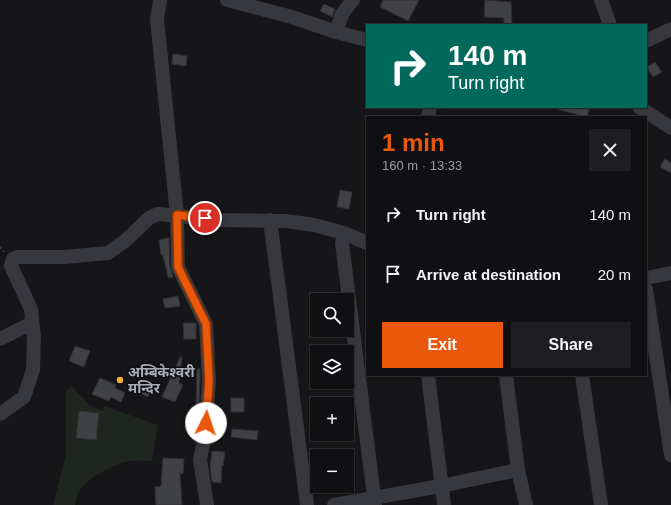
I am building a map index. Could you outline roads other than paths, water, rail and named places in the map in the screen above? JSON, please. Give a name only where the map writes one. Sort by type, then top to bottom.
[{"type":"street","points":[[160,0],[157,18],[177,215],[178,267],[206,324],[209,381],[205,437],[200,459],[207,505]]},
{"type":"street","points":[[227,0],[292,17],[336,32],[366,40]]},
{"type":"street","points":[[336,32],[342,14],[353,0]]},
{"type":"street","points":[[601,0],[610,24]]},
{"type":"street","points":[[647,40],[671,29]]},
{"type":"street","points":[[641,108],[671,128]]},
{"type":"street","points":[[0,414],[24,397],[33,370],[34,337],[31,309],[13,271],[5,263],[17,257],[64,257],[108,253],[125,241],[149,218],[158,214],[219,220],[270,220],[314,225],[344,233],[366,243]]},
{"type":"street","points":[[270,220],[307,505]]},
{"type":"street","points":[[344,233],[342,243],[374,501]]},
{"type":"street","points":[[647,278],[671,273]]},
{"type":"street","points":[[647,296],[671,455]]},
{"type":"street","points":[[0,339],[32,323]]},
{"type":"street","points":[[428,376],[444,505]]},
{"type":"street","points":[[506,376],[518,470],[526,505]]},
{"type":"street","points":[[582,376],[601,505]]},
{"type":"street","points":[[334,505],[374,501],[518,470]]},
{"type":"place","name":"अम्बिकेश्‍वरी मन्दिर","points":[[120,380]]}]
